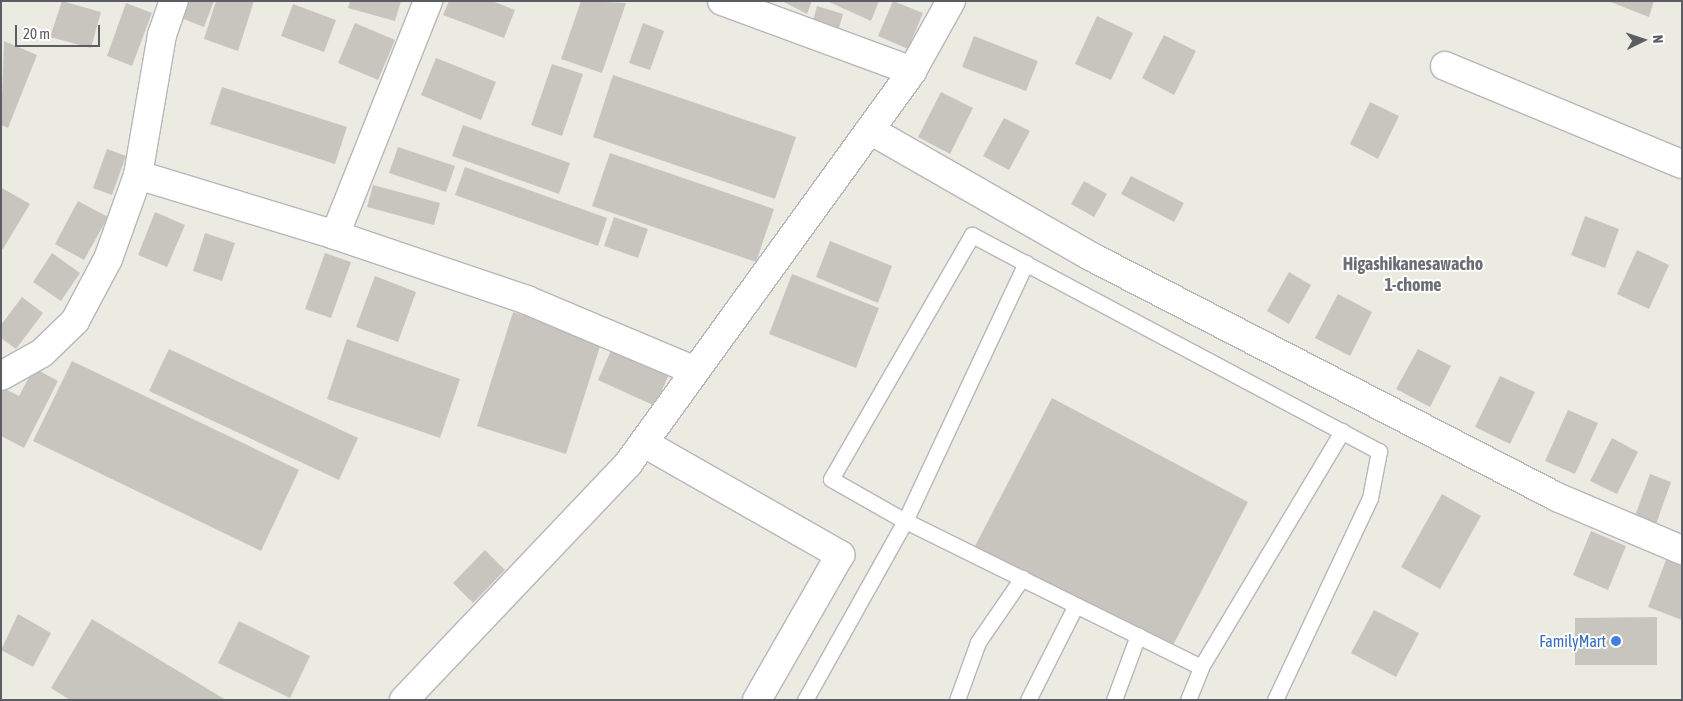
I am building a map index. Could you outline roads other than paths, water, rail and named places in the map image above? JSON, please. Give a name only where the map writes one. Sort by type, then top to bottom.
[{"type":"street","points":[[1,376],[42,353],[75,321],[108,259],[138,175],[162,36],[174,1]]},
{"type":"street","points":[[335,235],[428,1]]},
{"type":"street","points":[[722,1],[912,71]]},
{"type":"street","points":[[404,700],[644,443],[912,71],[952,1]]},
{"type":"street","points":[[1445,66],[1682,164]]},
{"type":"street","points":[[870,130],[1142,283],[1557,497],[1682,550]]},
{"type":"street","points":[[138,175],[335,235],[528,300],[695,371]]},
{"type":"street","points":[[644,443],[840,556],[757,700]]},
{"type":"lane","points":[[1201,667],[904,520],[830,479],[972,235],[1379,450],[1370,498],[1275,700]]},
{"type":"lane","points":[[805,700],[904,520],[1026,263]]},
{"type":"lane","points":[[1188,700],[1201,667],[1342,431]]},
{"type":"lane","points":[[957,700],[978,642],[1022,578]]},
{"type":"lane","points":[[1028,700],[1076,605]]},
{"type":"lane","points":[[1114,700],[1138,635]]},
{"type":"place","name":"FamilyMart","points":[[1616,641]]},
{"type":"district","name":"Higashikanesawacho 1-chome","points":[[1413,275]]}]
